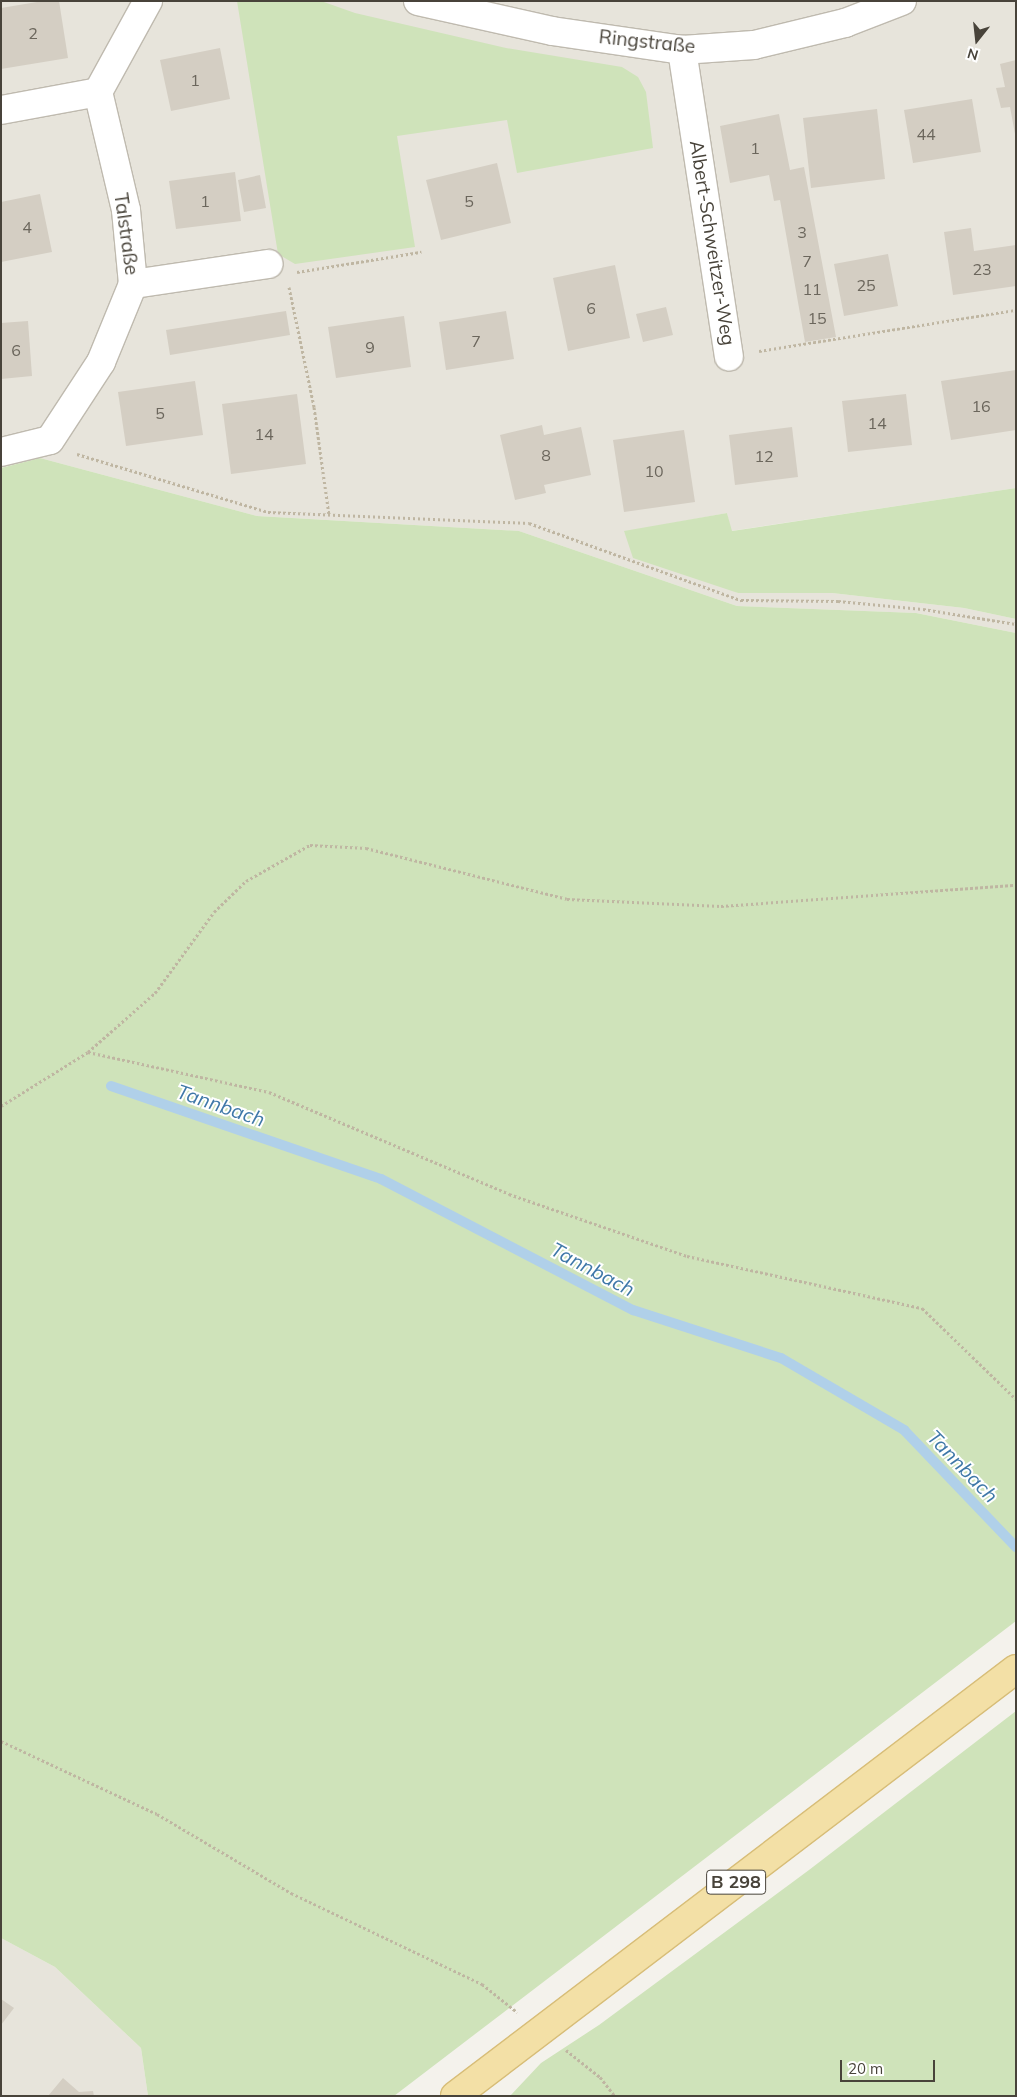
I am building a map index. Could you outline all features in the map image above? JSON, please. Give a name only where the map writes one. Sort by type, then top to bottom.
[{"type":"main road","name":"B 298","points":[[455,2096],[1016,1669]]},
{"type":"street","points":[[1,110],[98,92],[148,1]]},
{"type":"street","name":"Ringstraße","points":[[434,3],[552,31],[682,50],[754,45],[845,23],[902,1]]},
{"type":"street","name":"Albert-Schweitzer-Weg","points":[[682,50],[729,356]]},
{"type":"street","name":"Talstraße","points":[[50,440],[101,362],[133,284],[126,210],[98,92]]},
{"type":"street","points":[[133,284],[277,268]]},
{"type":"street","points":[[1,452],[50,440]]},
{"type":"path","points":[[329,515],[314,406],[277,268],[421,252]]},
{"type":"path","name":"Albert-Schweitzer-Weg","points":[[729,356],[1016,310]]},
{"type":"path","points":[[50,440],[86,459],[268,512],[529,523],[741,600],[838,601],[924,609],[1016,624]]},
{"type":"path","points":[[1,1106],[88,1052],[155,993],[214,912],[246,881],[310,845],[366,848],[566,900],[721,906],[1016,885]]},
{"type":"path","points":[[88,1052],[269,1092],[509,1194],[687,1256],[922,1308],[1016,1399]]},
{"type":"path","points":[[1,1741],[157,1814],[291,1893],[482,1984],[519,2013]]},
{"type":"path","points":[[563,2048],[600,2077],[615,2096]]},
{"type":"shaded area","points":[[1,1],[1016,1],[1016,488],[731,531],[727,513],[624,532],[738,593],[832,593],[964,608],[1016,619],[1016,633],[916,613],[737,606],[519,531],[257,516],[40,458],[1,468]]},
{"type":"shaded area","points":[[1,1938],[55,1967],[141,2048],[148,2096],[1,2096]]},
{"type":"green space","points":[[237,1],[321,1],[355,13],[506,48],[622,67],[638,77],[646,92],[653,148],[517,173],[507,120],[397,136],[415,247],[295,264],[278,254]]},
{"type":"green space","points":[[40,458],[257,516],[519,531],[737,606],[916,613],[1016,633],[1016,1621],[394,2096],[148,2096],[141,2048],[55,1967],[1,1938],[1,468]]},
{"type":"green space","points":[[1016,488],[1016,619],[964,608],[832,593],[738,593],[633,558],[624,531],[727,513],[732,531]]},
{"type":"green space","points":[[1016,1711],[1016,2096],[510,2096],[541,2063],[599,2025],[809,1870]]},
{"type":"building","points":[[43,1],[59,1],[68,58],[1,69],[1,8]]},
{"type":"building","points":[[220,48],[230,99],[171,111],[160,60]]},
{"type":"building","points":[[1016,60],[1015,134],[1010,107],[1001,108],[996,88],[1005,87],[1000,64]]},
{"type":"building","points":[[972,99],[981,152],[913,163],[904,110]]},
{"type":"building","points":[[877,109],[885,179],[811,188],[803,118]]},
{"type":"building","points":[[779,114],[790,170],[804,167],[836,337],[805,342],[780,200],[774,201],[769,175],[730,183],[720,126]]},
{"type":"building","points":[[497,163],[511,223],[441,240],[426,180]]},
{"type":"building","points":[[235,172],[241,221],[176,229],[169,181]]},
{"type":"building","points":[[260,175],[266,208],[244,212],[238,180]]},
{"type":"building","points":[[40,194],[52,252],[1,262],[1,202]]},
{"type":"building","points":[[971,228],[974,251],[1016,245],[1016,286],[953,295],[944,232]]},
{"type":"building","points":[[888,254],[898,306],[844,316],[834,264]]},
{"type":"building","points":[[615,265],[630,338],[568,351],[553,278]]},
{"type":"building","points":[[666,307],[673,335],[643,342],[636,314]]},
{"type":"building","points":[[286,311],[290,335],[170,355],[166,330]]},
{"type":"building","points":[[506,311],[514,359],[446,370],[439,322]]},
{"type":"building","points":[[404,316],[411,367],[336,378],[328,327]]},
{"type":"building","points":[[28,321],[32,376],[1,379],[1,323]]},
{"type":"building","points":[[1016,370],[1016,430],[951,440],[941,381]]},
{"type":"building","points":[[195,381],[203,435],[126,446],[118,392]]},
{"type":"building","points":[[297,394],[306,464],[231,474],[222,404]]},
{"type":"building","points":[[906,394],[912,445],[848,452],[842,401]]},
{"type":"building","points":[[542,425],[544,435],[581,427],[591,475],[544,485],[546,493],[515,500],[500,435]]},
{"type":"building","points":[[792,427],[798,477],[735,485],[729,435]]},
{"type":"building","points":[[684,430],[695,502],[624,512],[613,440]]},
{"type":"building","points":[[1,1999],[14,2008],[1,2025]]},
{"type":"building","points":[[63,2078],[79,2092],[93,2091],[94,2096],[48,2096]]},
{"type":"waterway","name":"Tannbach","points":[[111,1086],[381,1179],[633,1310],[781,1358],[904,1430],[1016,1547]]}]
